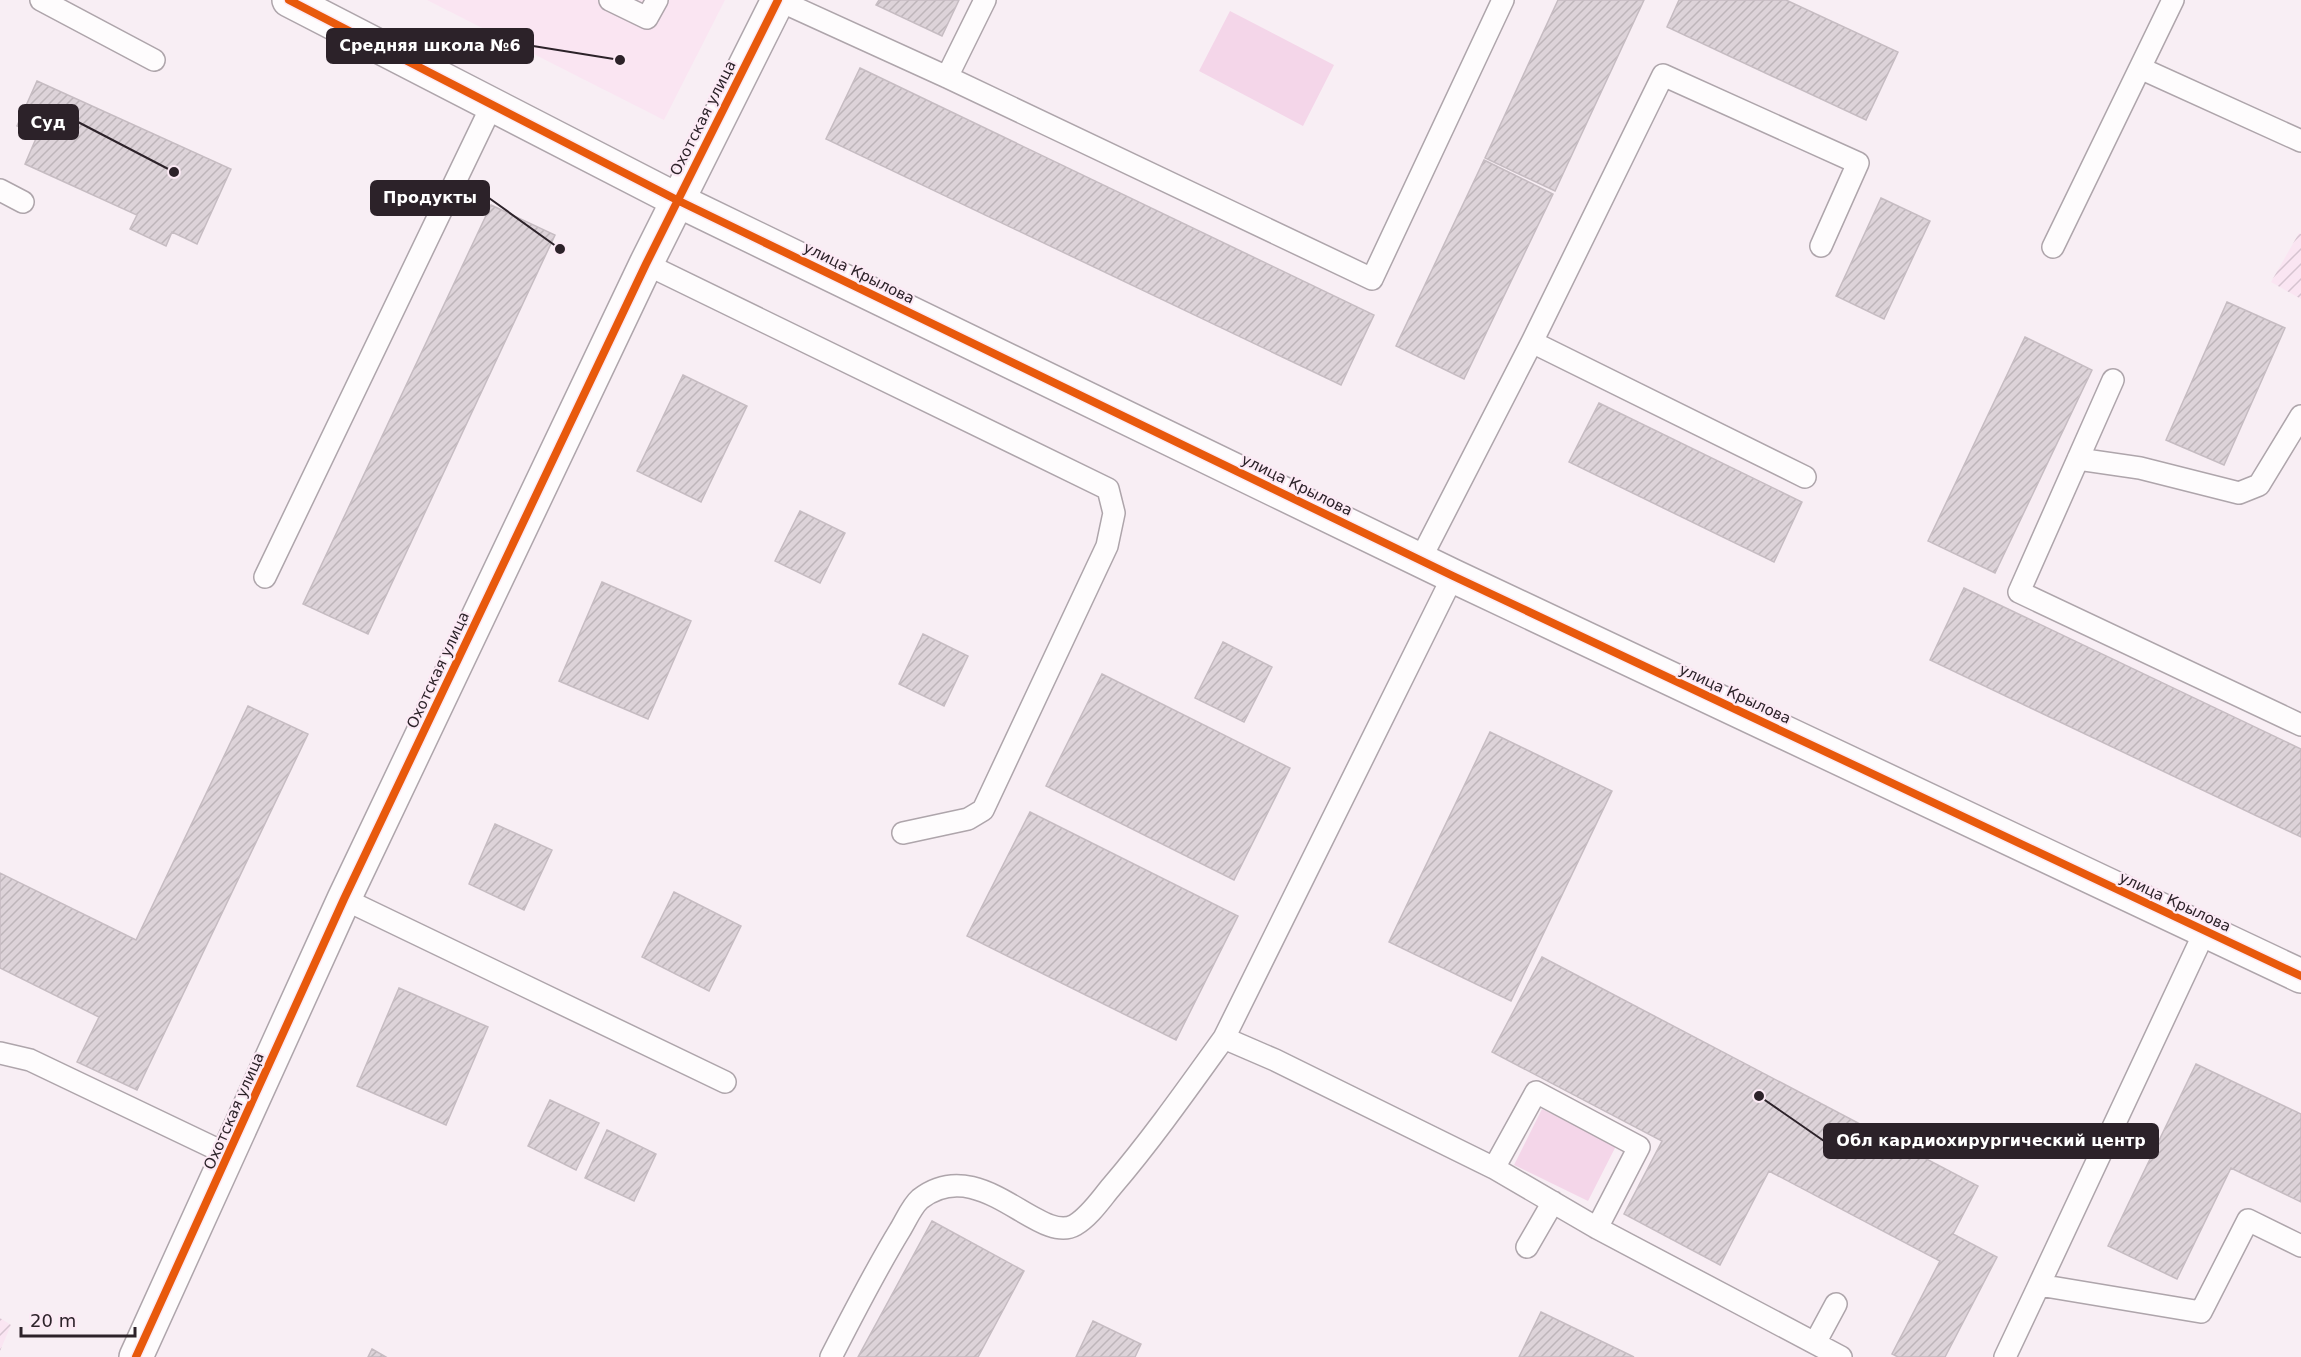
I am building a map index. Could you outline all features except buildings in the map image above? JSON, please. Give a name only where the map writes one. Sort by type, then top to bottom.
[{"type":"street","name":"улица Крылова","points":[[290,0],[330,9],[492,105],[677,200],[1453,576],[2301,976]]},
{"type":"street","name":"Охотская улица","points":[[136,1357],[344,899],[646,264],[778,0]]},
{"type":"lane","points":[[41,0],[154,60]]},
{"type":"lane","points":[[610,0],[647,18],[657,0]]},
{"type":"lane","points":[[778,0],[947,76],[1372,279],[1503,0]]},
{"type":"lane","points":[[947,76],[985,0]]},
{"type":"lane","points":[[2053,247],[2173,0]]},
{"type":"lane","points":[[2140,68],[2301,141]]},
{"type":"lane","points":[[1420,560],[1532,342],[1663,75],[1858,163],[1821,246]]},
{"type":"lane","points":[[265,577],[492,105]]},
{"type":"lane","points":[[0,190],[23,202]]},
{"type":"lane","points":[[646,264],[1108,489],[1114,513],[1107,546],[983,810],[968,819],[903,833]]},
{"type":"lane","points":[[1532,342],[1805,477]]},
{"type":"lane","points":[[2113,380],[2019,592],[2301,725]]},
{"type":"lane","points":[[2078,459],[2140,468],[2239,493],[2259,485],[2301,417]]},
{"type":"lane","points":[[831,1357],[878,1266],[918,1201],[934,1191],[956,1186],[980,1189],[1002,1198],[1053,1228],[1073,1226],[1092,1210],[1128,1167],[1224,1038],[1453,576]]},
{"type":"lane","points":[[344,899],[725,1082]]},
{"type":"lane","points":[[2005,1357],[2205,931]]},
{"type":"lane","points":[[1224,1038],[1275,1060],[1494,1168],[1597,1228],[1841,1357]]},
{"type":"lane","points":[[0,1053],[30,1060],[229,1155]]},
{"type":"lane","points":[[1494,1168],[1536,1092],[1639,1147],[1597,1228]]},
{"type":"lane","points":[[1527,1247],[1553,1202]]},
{"type":"lane","points":[[2039,1285],[2201,1312],[2248,1220],[2301,1246]]},
{"type":"lane","points":[[1815,1343],[1836,1304]]},
{"type":"shaded area","points":[[427,0],[725,0],[664,120]]},
{"type":"shaded area","points":[[1230,11],[1334,65],[1303,126],[1199,71]]},
{"type":"shaded area","points":[[2299,233],[2301,234],[2301,299],[2271,282]]},
{"type":"shaded area","points":[[1542,1109],[1616,1146],[1588,1201],[1514,1165]]},
{"type":"shaded area","points":[[0,1318],[11,1325],[0,1351]]},
{"type":"cycle path","points":[[289,0],[677,200],[1453,576],[2301,976]]},
{"type":"cycle path","points":[[136,1357],[344,899],[646,264],[778,0]]},
{"type":"place","name":"Средняя школа №6","points":[[620,60]]},
{"type":"place","name":"Суд","points":[[174,172]]},
{"type":"place","name":"Продукты","points":[[560,249]]},
{"type":"place","name":"Обл кардиохирургический центр","points":[[1759,1096]]}]
